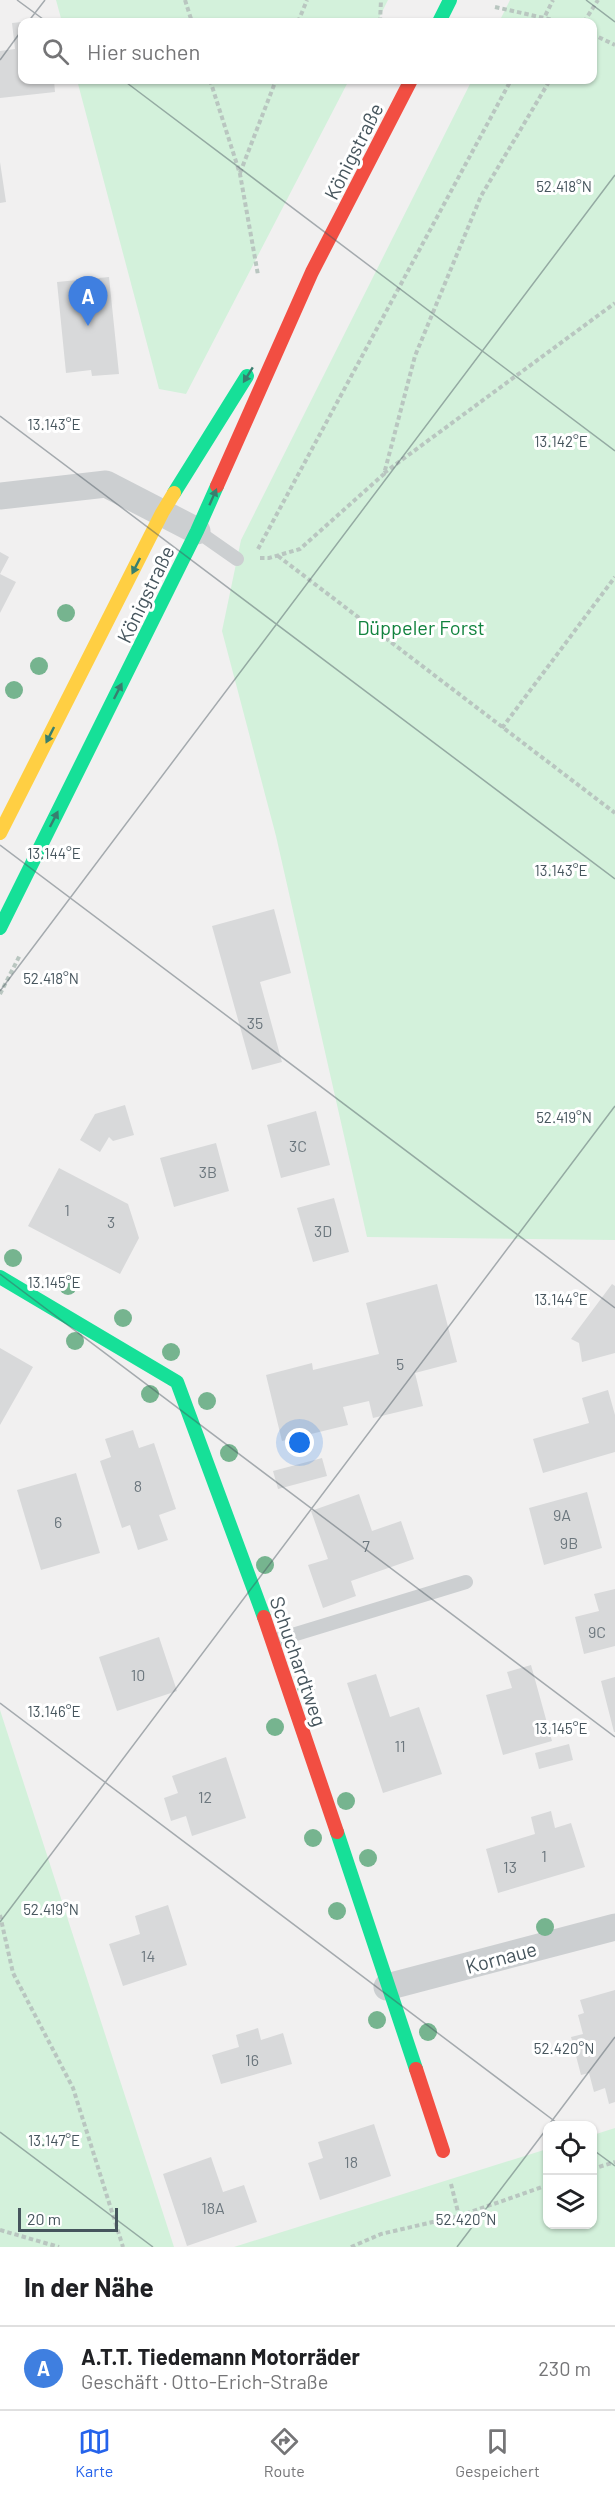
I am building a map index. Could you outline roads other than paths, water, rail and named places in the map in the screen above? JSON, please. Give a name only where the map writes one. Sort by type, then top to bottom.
[{"type":"main road","points":[[441,18],[450,0]]},
{"type":"main road","name":"Königstraße","points":[[0,928],[197,531],[312,272],[409,84]]},
{"type":"main road","name":"Königstraße","points":[[0,833],[162,513],[312,272]]},
{"type":"main road","name":"Schuchardtweg","points":[[0,1277],[177,1382],[273,1641],[443,2151]]},
{"type":"street","points":[[0,496],[106,484],[197,531]]},
{"type":"street","name":"Kornaue","points":[[387,1987],[615,1927]]},
{"type":"lane","points":[[197,531],[237,559]]},
{"type":"lane","points":[[273,1641],[466,1582]]},
{"type":"place","name":"A.T.T. Tiedemann Motorräder","points":[[88,326]]},
{"type":"park label","name":"Düppeler Forst","points":[[421,627]]}]
